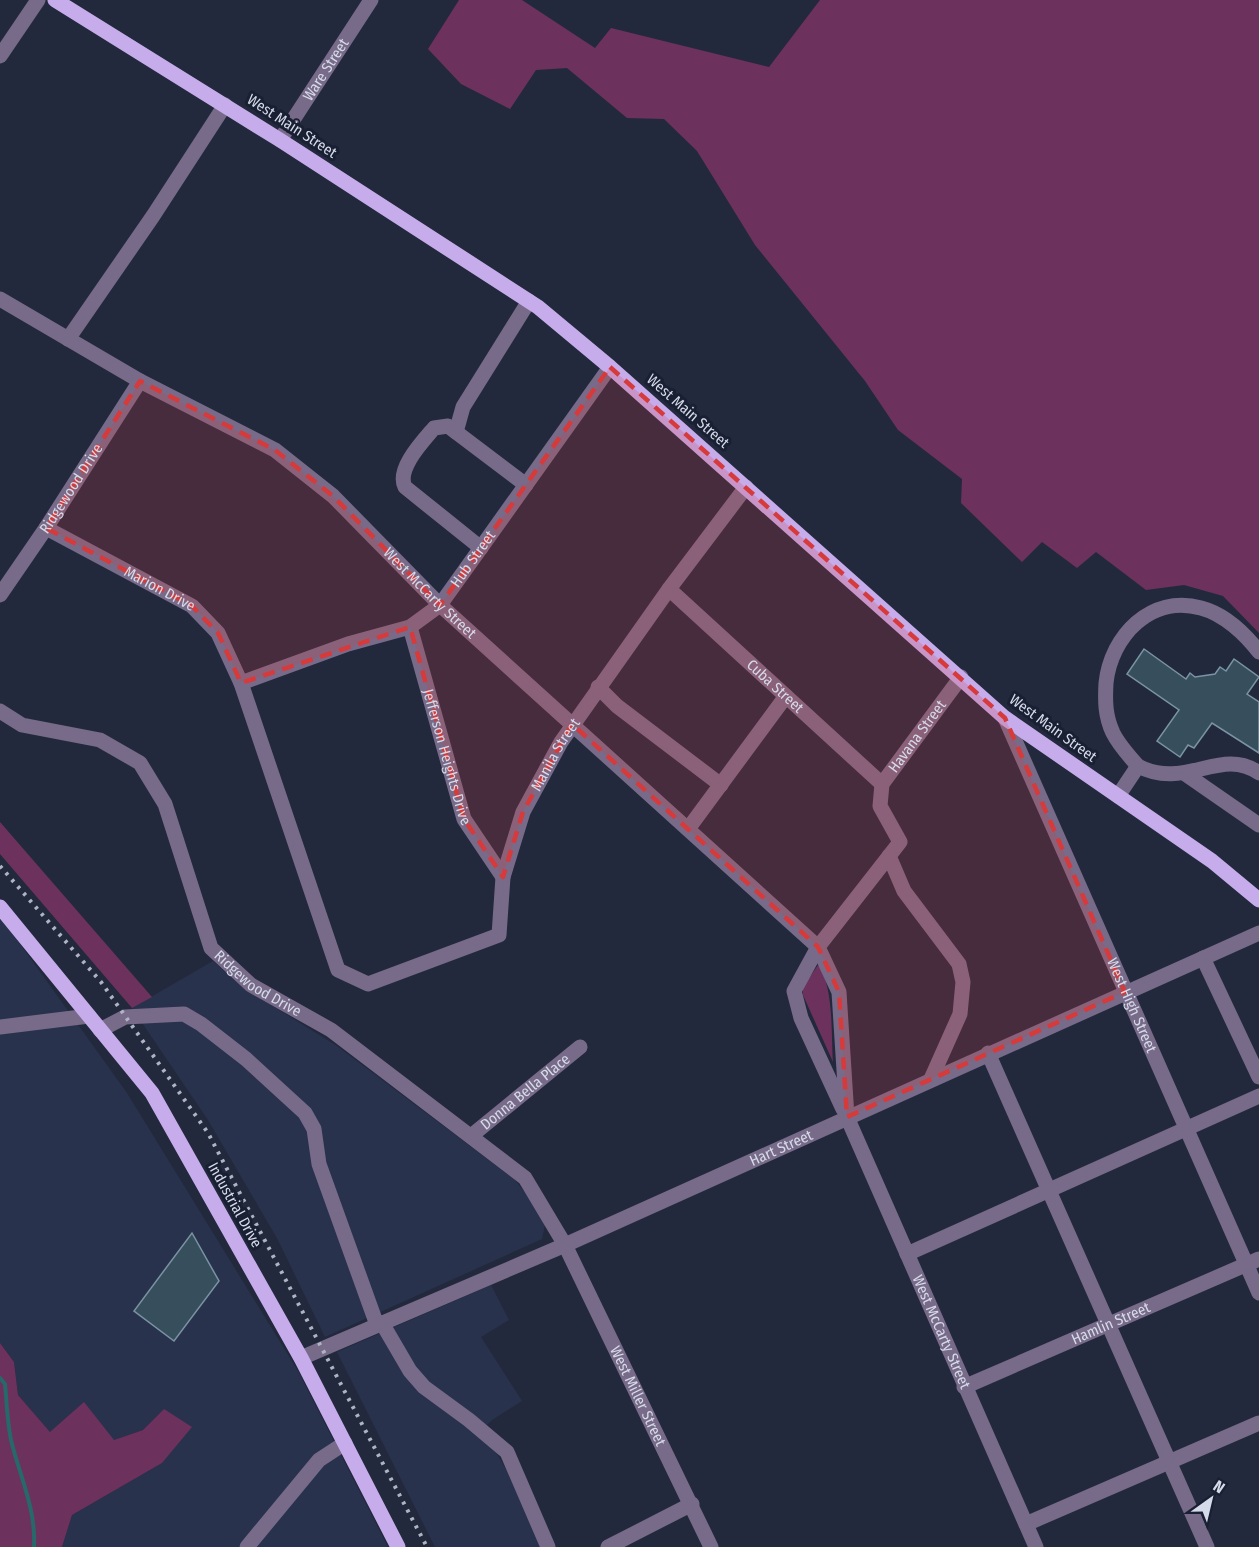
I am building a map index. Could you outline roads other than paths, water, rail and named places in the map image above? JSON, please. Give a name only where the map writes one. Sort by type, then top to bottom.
[{"type":"main road","name":"West Main Street","points":[[55,0],[225,105],[529,301],[610,367],[746,486],[1005,718],[1234,877],[1259,900]]},
{"type":"main road","name":"Industrial Drive","points":[[1,911],[152,1093],[301,1358],[398,1547]]},
{"type":"street","points":[[0,56],[38,0]]},
{"type":"street","name":"Ware Street","points":[[280,140],[370,0]]},
{"type":"street","points":[[68,339],[153,216],[225,105]]},
{"type":"street","name":"West McCarty Street","points":[[0,299],[140,381],[275,450],[333,496],[440,605],[818,947],[839,992],[847,1117]]},
{"type":"street","points":[[456,432],[463,406],[529,301]]},
{"type":"street","name":"Hub Street","points":[[240,683],[348,644],[410,627],[440,605],[610,367]]},
{"type":"street","name":"Ridgewood Drive","points":[[0,595],[46,528],[140,381]]},
{"type":"street","points":[[481,548],[405,487],[402,482],[405,470],[434,428],[448,426],[526,485]]},
{"type":"street","name":"Manila Street","points":[[368,984],[499,935],[503,877],[524,812],[572,724],[746,486]]},
{"type":"street","name":"Marion Drive","points":[[46,528],[192,606],[218,633],[240,683],[338,970],[368,984]]},
{"type":"street","name":"Cuba Street","points":[[669,589],[882,784]]},
{"type":"street","points":[[1259,652],[1236,628],[1201,608],[1168,607],[1137,621],[1117,644],[1107,670],[1105,700],[1113,733],[1138,766],[1152,774],[1172,776],[1219,765],[1241,763],[1259,773]]},
{"type":"street","name":"Jefferson Heights Drive","points":[[410,627],[464,819],[503,877]]},
{"type":"street","name":"Havana Street","points":[[818,947],[900,842],[880,806],[882,784],[961,677]]},
{"type":"street","points":[[598,687],[617,706],[721,785]]},
{"type":"street","points":[[688,829],[786,696]]},
{"type":"street","name":"Ridgewood Drive","points":[[0,711],[22,725],[100,740],[140,763],[165,804],[211,948],[251,985],[331,1030],[525,1178],[565,1245]]},
{"type":"street","name":"West High Street","points":[[1005,718],[1186,1128],[1253,1262],[1259,1293]]},
{"type":"street","points":[[1118,796],[1138,766]]},
{"type":"street","points":[[1184,773],[1259,825]]},
{"type":"street","points":[[889,856],[904,891],[959,964],[963,981],[960,1014],[931,1079]]},
{"type":"street","name":"Hart Street","points":[[301,1358],[565,1245],[1259,933]]},
{"type":"street","name":"West McCarty Street","points":[[818,947],[794,991],[801,1018],[847,1117],[1036,1547]]},
{"type":"street","points":[[1203,958],[1259,1077]]},
{"type":"street","points":[[100,1030],[125,1017],[184,1014],[201,1024],[246,1059],[305,1113],[314,1130],[319,1164],[380,1324],[410,1371],[424,1387],[507,1452],[548,1547]]},
{"type":"street","points":[[0,1027],[89,1016]]},
{"type":"street","name":"Donna Bella Place","points":[[471,1136],[580,1047]]},
{"type":"street","points":[[988,1053],[1106,1326],[1171,1463],[1207,1547]]},
{"type":"street","points":[[907,1254],[1259,1096]]},
{"type":"street","name":"West Miller Street","points":[[565,1245],[711,1547]]},
{"type":"street","name":"Hamlin Street","points":[[964,1387],[1253,1262]]},
{"type":"street","points":[[1026,1524],[1259,1423]]},
{"type":"street","points":[[247,1547],[319,1460],[345,1443]]},
{"type":"street","points":[[608,1547],[692,1504]]},
{"type":"waterway","points":[[0,1378],[5,1384],[10,1437],[33,1520],[34,1547]]},
{"type":"railway","points":[[0,866],[101,982],[208,1133],[427,1547]]}]
